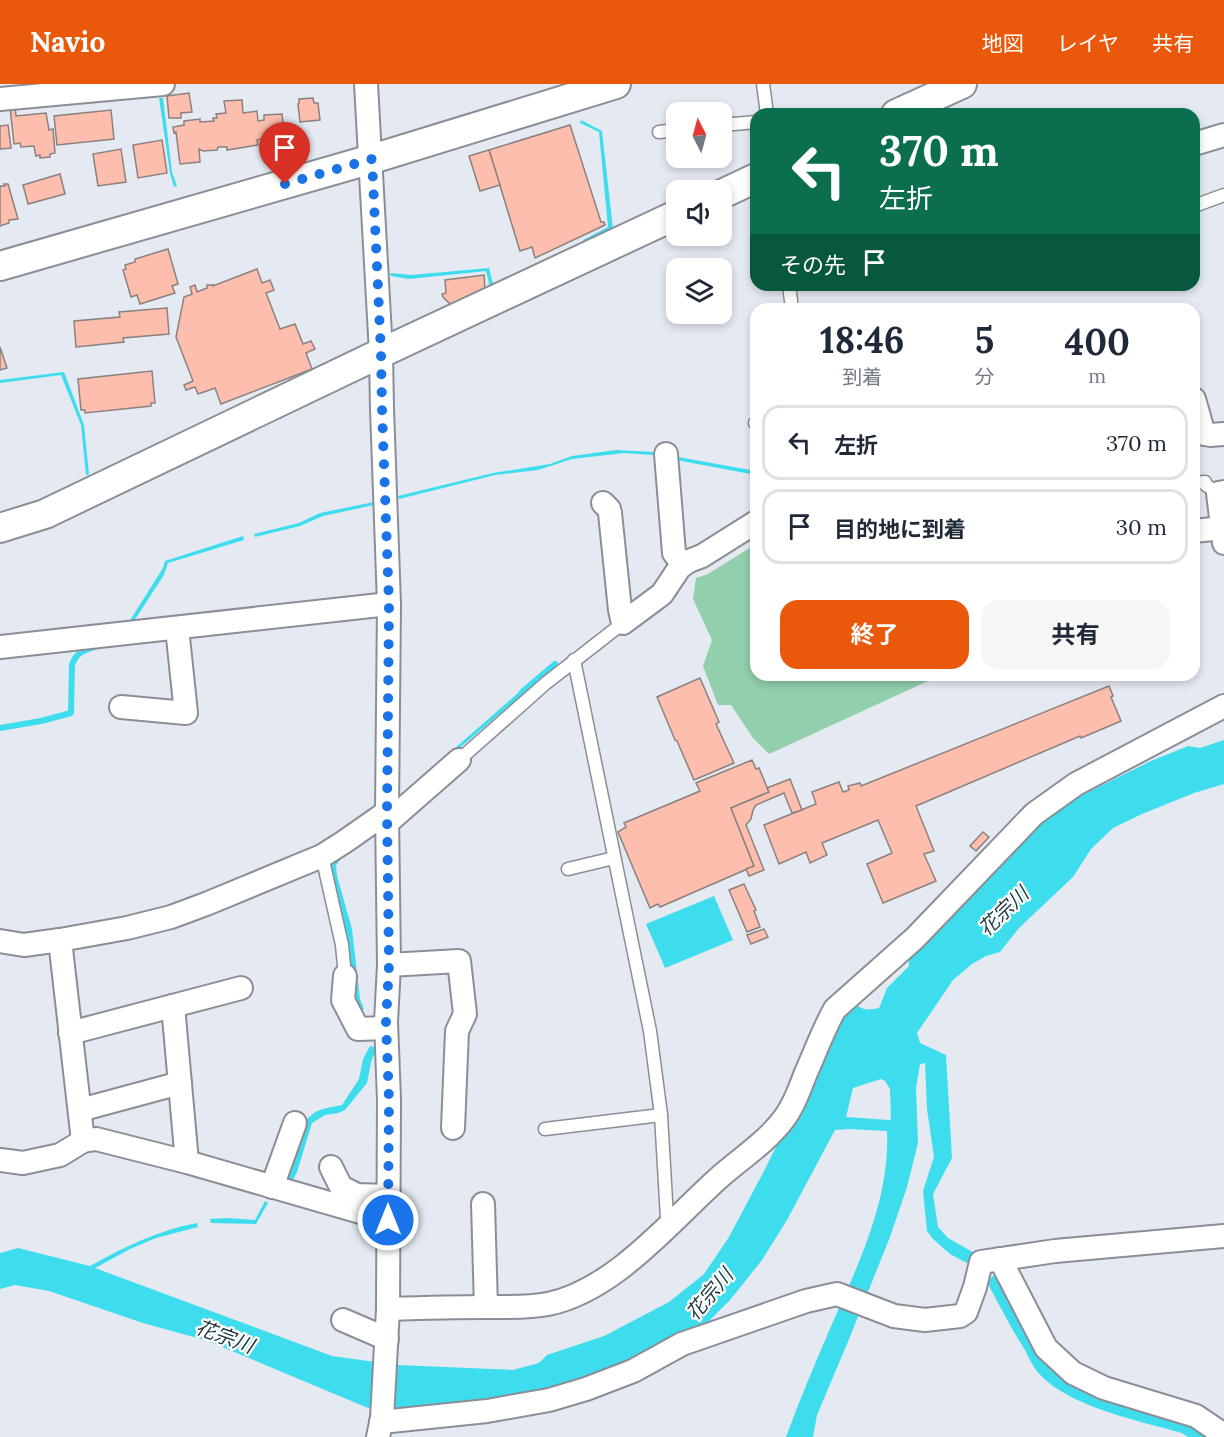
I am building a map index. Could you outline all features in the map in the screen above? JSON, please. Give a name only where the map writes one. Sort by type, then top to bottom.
[{"type":"street","points":[[0,99],[163,84]]},
{"type":"street","points":[[366,84],[372,159],[381,353],[389,604],[388,1309],[381,1426],[549,1400],[633,1371],[682,1344],[806,1301],[837,1294],[894,1316],[925,1320],[960,1316],[966,1312],[981,1262],[1055,1251],[1224,1236]]},
{"type":"street","points":[[0,266],[372,159],[616,84]]},
{"type":"street","points":[[909,108],[962,84]]},
{"type":"street","points":[[1200,142],[1224,135]]},
{"type":"street","points":[[732,189],[750,181]]},
{"type":"street","points":[[0,528],[45,514],[666,220]]},
{"type":"street","points":[[1200,415],[1207,433]]},
{"type":"street","points":[[666,454],[675,553],[683,565]]},
{"type":"street","points":[[1200,532],[1223,535],[1221,492]]},
{"type":"street","points":[[603,503],[610,513],[622,623],[662,594],[680,567],[750,526]]},
{"type":"street","points":[[0,647],[389,604]]},
{"type":"street","points":[[121,707],[186,713],[177,628]]},
{"type":"street","points":[[388,1309],[517,1307],[549,1304],[575,1295],[622,1266],[764,1141],[783,1119],[797,1095],[835,1009],[915,938],[1034,814],[1076,784],[1224,706]]},
{"type":"street","points":[[0,941],[24,945],[127,928],[171,917],[206,904],[322,856],[387,817],[459,760]]},
{"type":"street","points":[[60,940],[83,1141]]},
{"type":"street","points":[[389,965],[459,961],[465,1014],[457,1031],[453,1128]]},
{"type":"street","points":[[345,976],[343,1000],[358,1029],[387,1028]]},
{"type":"street","points":[[70,1033],[241,988]]},
{"type":"street","points":[[173,1006],[187,1162]]},
{"type":"street","points":[[80,1110],[180,1083]]},
{"type":"street","points":[[272,1187],[295,1123]]},
{"type":"street","points":[[0,1160],[23,1163],[60,1155],[83,1141],[96,1139],[187,1162],[388,1220]]},
{"type":"street","points":[[331,1167],[342,1187],[357,1195],[389,1196]]},
{"type":"street","points":[[483,1204],[486,1307]]},
{"type":"street","points":[[1000,1259],[1046,1348],[1073,1373],[1104,1388],[1196,1416],[1224,1435]]},
{"type":"street","points":[[343,1320],[387,1348]]},
{"type":"lane","points":[[763,84],[766,108]]},
{"type":"lane","points":[[732,124],[750,123]]},
{"type":"lane","points":[[659,132],[666,131]]},
{"type":"lane","points":[[1200,204],[1224,195]]},
{"type":"lane","points":[[1200,482],[1205,482],[1206,485],[1221,492]]},
{"type":"lane","points":[[459,760],[546,683],[622,623]]},
{"type":"lane","points":[[574,660],[650,1031],[661,1115],[667,1218]]},
{"type":"lane","points":[[322,856],[342,945],[345,976]]},
{"type":"lane","points":[[568,868],[614,858]]},
{"type":"lane","points":[[545,1129],[661,1115]]},
{"type":"green space","points":[[750,548],[750,681],[928,681],[769,754],[753,738],[731,705],[718,705],[703,666],[712,640],[693,599],[696,578],[708,574]]},
{"type":"water","points":[[159,98],[163,98],[172,172],[177,186],[174,187],[170,173]]},
{"type":"water","points":[[581,120],[602,131],[613,229],[585,243],[583,240],[608,227],[599,132],[580,123]]},
{"type":"water","points":[[489,268],[493,284],[505,277],[507,280],[490,288],[486,271],[409,279],[391,276],[390,273],[411,275]]},
{"type":"water","points":[[64,372],[84,425],[89,474],[86,475],[81,425],[61,375],[0,383],[0,380]]},
{"type":"water","points":[[616,450],[654,452],[654,455],[624,453],[572,459],[538,470],[495,475],[399,499],[398,496],[493,473],[550,464],[572,456]]},
{"type":"water","points":[[678,457],[750,470],[750,474],[676,460]]},
{"type":"water","points":[[374,502],[374,505],[323,516],[300,526],[255,537],[254,534],[299,523],[320,513]]},
{"type":"water","points":[[243,536],[244,540],[168,563],[164,575],[130,627],[127,625],[163,568],[165,561]]},
{"type":"water","points":[[526,686],[529,689],[397,801],[423,776]]},
{"type":"water","name":"花宗川","points":[[1224,740],[1224,784],[1194,793],[1113,828],[1091,849],[1073,877],[1019,928],[1000,952],[986,956],[972,964],[953,980],[917,1033],[920,1043],[946,1055],[952,1158],[933,1194],[938,1227],[948,1238],[976,1254],[967,1263],[950,1254],[927,1231],[923,1191],[934,1157],[927,1109],[925,1063],[920,1064],[916,1088],[918,1143],[907,1187],[890,1237],[817,1415],[813,1437],[786,1437],[870,1234],[883,1183],[887,1157],[887,1131],[835,1130],[787,1220],[762,1260],[730,1300],[703,1327],[560,1392],[398,1414],[368,1408],[208,1341],[143,1323],[49,1291],[15,1285],[0,1289],[0,1253],[18,1248],[90,1266],[142,1240],[197,1223],[198,1227],[156,1238],[95,1268],[332,1356],[397,1365],[513,1370],[539,1363],[547,1355],[604,1336],[669,1302],[704,1274],[729,1237],[842,1014],[856,1004],[864,1009],[879,1008],[887,988],[909,966],[909,960],[933,931],[1047,816],[1070,801],[1151,761],[1188,746],[1200,748]],"holes":[[[881,1079],[890,1089],[891,1119],[846,1117],[853,1088]]]},
{"type":"water","points":[[375,833],[336,865],[352,929],[360,999],[364,1009],[358,1012],[328,867],[329,859]]},
{"type":"water","points":[[714,896],[733,940],[665,968],[646,924]]},
{"type":"water","points":[[370,1046],[377,1048],[371,1062],[367,1083],[345,1110],[325,1115],[312,1123],[297,1172],[292,1182],[286,1180],[305,1123],[317,1111],[342,1105],[359,1079],[363,1059]]},
{"type":"water","points":[[265,1201],[268,1203],[256,1224],[211,1223],[210,1219],[255,1220]]},
{"type":"water","points":[[996,1273],[1039,1347],[1187,1420],[1213,1437],[1188,1437],[1182,1433],[1125,1417],[1083,1403],[1049,1383],[1036,1370],[987,1282]]},
{"type":"building","points":[[189,93],[192,112],[181,113],[181,118],[169,118],[167,96]]},
{"type":"building","points":[[313,98],[314,103],[318,103],[320,120],[300,122],[299,99]]},
{"type":"building","points":[[242,100],[243,113],[257,111],[258,121],[264,120],[264,115],[282,114],[285,141],[268,143],[267,138],[257,140],[258,145],[227,150],[227,147],[203,151],[199,149],[200,162],[180,164],[176,132],[174,133],[173,127],[184,125],[184,121],[200,119],[200,122],[214,121],[213,118],[217,118],[216,114],[226,113],[224,101]]},
{"type":"building","points":[[15,106],[16,116],[46,113],[49,130],[53,129],[55,153],[50,154],[50,157],[36,156],[34,146],[21,147],[20,143],[14,144],[10,107]]},
{"type":"building","points":[[111,110],[114,139],[57,145],[54,116]]},
{"type":"building","points":[[8,125],[11,148],[0,149],[0,126]]},
{"type":"building","points":[[570,125],[601,222],[605,225],[535,258],[532,247],[520,251],[489,150]]},
{"type":"building","points":[[162,140],[167,173],[138,178],[133,145]]},
{"type":"building","points":[[121,149],[126,182],[98,186],[93,154]]},
{"type":"building","points":[[489,150],[500,185],[480,191],[469,156]]},
{"type":"building","points":[[60,174],[65,194],[28,204],[23,185]]},
{"type":"building","points":[[4,184],[8,184],[18,219],[9,220],[9,223],[0,226],[0,186],[5,186]]},
{"type":"building","points":[[168,249],[178,284],[172,286],[175,293],[140,304],[137,295],[131,297],[123,270],[126,269],[125,265],[135,262],[135,259]]},
{"type":"building","points":[[257,269],[262,283],[270,280],[274,290],[266,293],[280,329],[295,324],[303,344],[311,341],[315,349],[306,353],[312,369],[221,404],[215,388],[198,394],[195,387],[186,390],[184,385],[193,381],[176,337],[184,297],[192,294],[190,287],[195,285],[197,292],[207,288],[207,285],[213,286]]},
{"type":"building","points":[[484,275],[485,290],[480,294],[474,293],[452,306],[443,297],[442,294],[446,293],[445,280]]},
{"type":"building","points":[[167,308],[169,334],[123,338],[124,342],[76,347],[74,321],[120,317],[119,312]]},
{"type":"building","points":[[0,347],[7,368],[0,370]]},
{"type":"building","points":[[152,371],[155,403],[151,403],[151,406],[85,413],[85,410],[81,410],[78,379]]},
{"type":"building","points":[[700,678],[719,722],[716,724],[734,763],[694,780],[657,697]]},
{"type":"building","points":[[1109,686],[1121,721],[1081,738],[1080,736],[916,806],[934,851],[924,854],[936,881],[883,903],[867,864],[892,853],[878,820],[822,843],[827,855],[810,863],[806,852],[779,864],[764,825],[816,804],[812,792],[839,782],[843,792],[849,790],[848,786],[860,783],[861,786]]},
{"type":"building","points":[[752,760],[756,769],[759,768],[769,792],[731,808],[754,866],[660,907],[658,904],[650,908],[618,832],[626,827],[624,823],[700,791],[696,783]]},
{"type":"building","points":[[790,779],[802,810],[792,813],[784,793],[756,805],[746,825],[764,870],[749,876],[746,869],[754,866],[731,808],[769,792],[767,788]]},
{"type":"building","points":[[983,832],[989,837],[976,851],[970,846]]},
{"type":"building","points":[[744,884],[756,910],[754,911],[760,927],[747,932],[729,890]]},
{"type":"building","points":[[764,929],[768,937],[751,944],[747,935]]},
{"type":"waterway","points":[[0,728],[71,713],[72,665],[82,652],[98,646]]},
{"type":"waterway","points":[[522,692],[555,664]]},
{"type":"route","points":[[285,184],[372,159],[389,604],[387,812],[389,965],[386,1022],[389,1100],[388,1220]]}]
